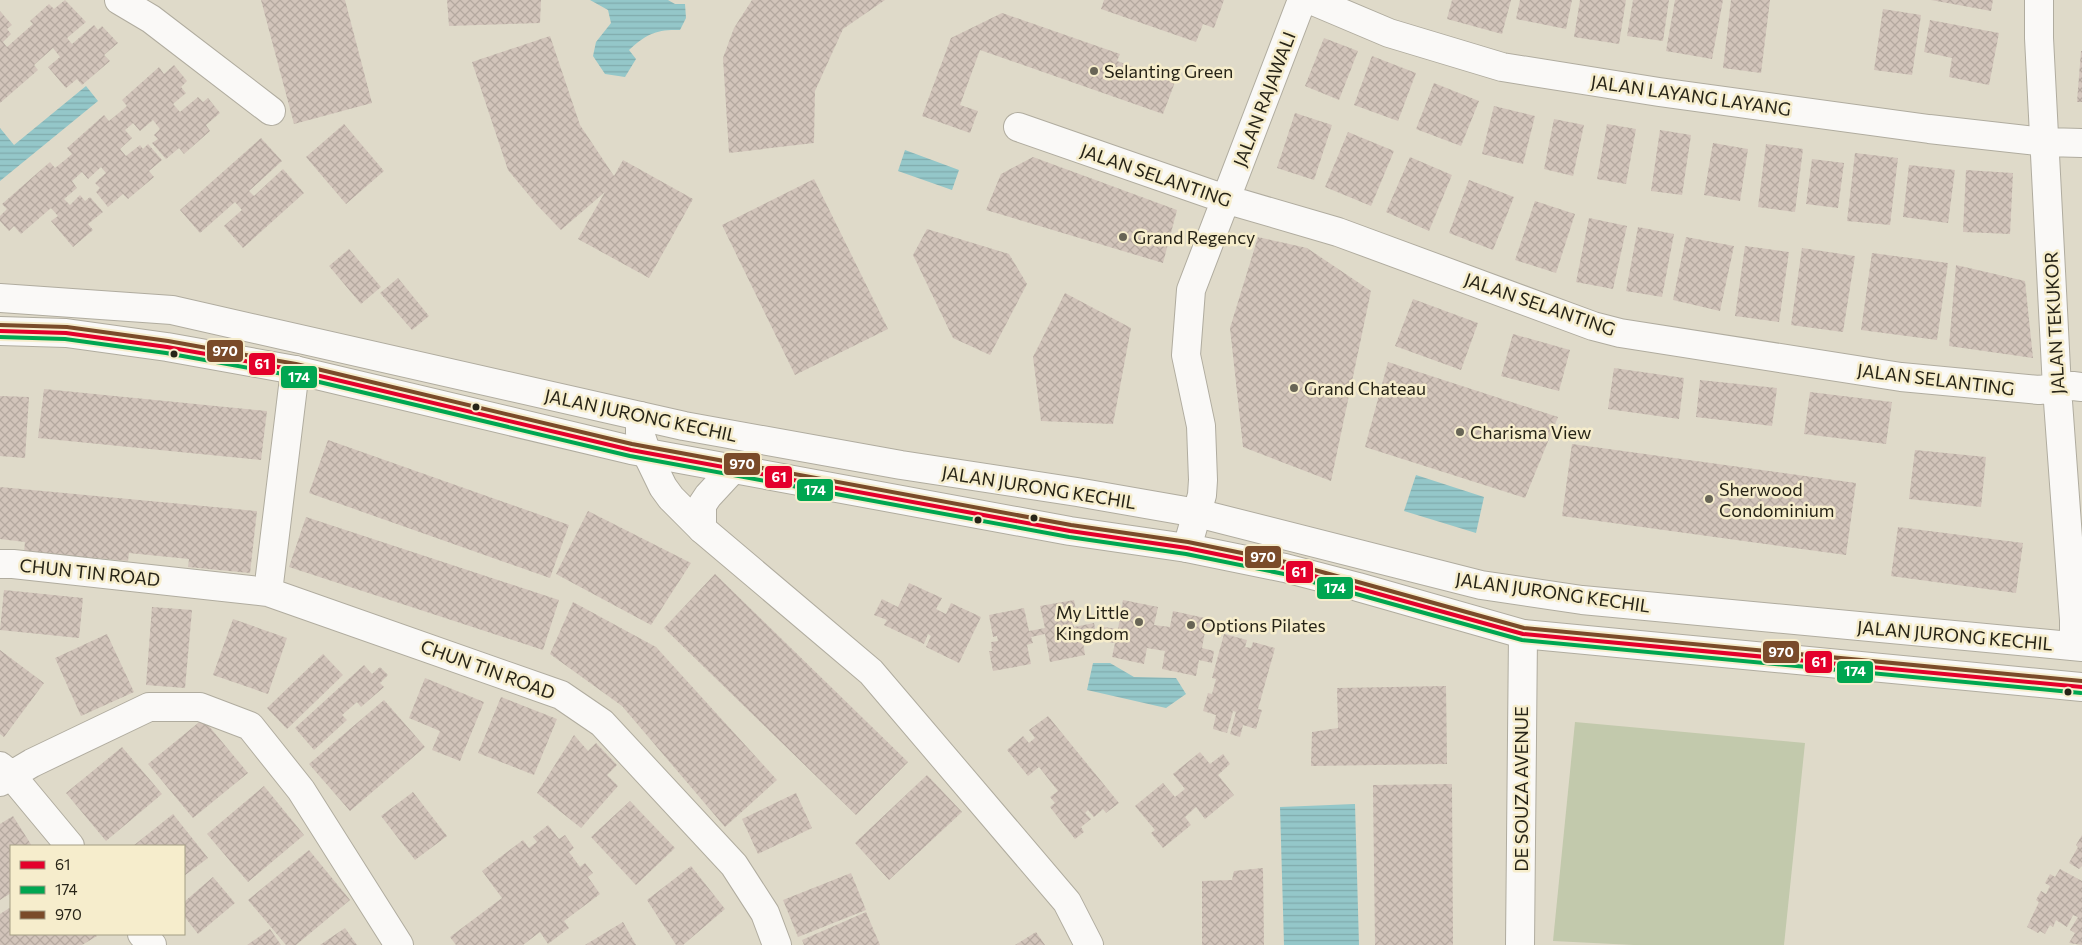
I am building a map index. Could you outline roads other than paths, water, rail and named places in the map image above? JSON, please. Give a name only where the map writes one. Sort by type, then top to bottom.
[{"type":"street","points":[[119,0],[151,19],[271,111]]},
{"type":"street","name":"JALAN RAJAWALI","points":[[1186,548],[1202,495],[1203,480],[1201,426],[1186,356],[1191,290],[1302,0]]},
{"type":"street","name":"JALAN LAYANG LAYANG","points":[[1311,0],[1389,33],[1502,67],[1660,92],[1930,129],[2045,142],[2082,143]]},
{"type":"street","name":"JALAN TEKUKOR","points":[[2039,0],[2039,38],[2045,142],[2069,388],[2074,620],[2078,647]]},
{"type":"street","name":"JALAN SELANTING","points":[[1018,127],[1225,199],[1338,232],[1593,326],[1620,333],[1901,377],[2040,390],[2069,388]]},
{"type":"street","name":"JALAN JURONG KECHIL","points":[[0,298],[172,310],[684,426],[901,465],[1077,492],[1197,513],[1499,588],[1582,600],[2078,647]]},
{"type":"street","name":"JALAN JURONG KECHIL","points":[[0,331],[66,333],[167,347],[295,370],[647,454],[1070,530],[1186,548],[1285,568],[1523,634],[2082,687]]},
{"type":"street","points":[[268,592],[295,370]]},
{"type":"street","points":[[640,416],[640,433],[647,454]]},
{"type":"street","name":"JALAN JURONG KECHIL","points":[[647,454],[663,488],[702,529],[872,672],[1067,902],[1089,945]]},
{"type":"street","points":[[702,529],[702,506],[708,496],[733,470]]},
{"type":"street","points":[[1070,530],[1084,524],[1090,513],[1087,503],[1077,492]]},
{"type":"street","name":"CHUN TIN ROAD","points":[[0,564],[268,592],[561,695],[602,723],[734,865],[765,913],[777,945]]},
{"type":"street","name":"DE SOUZA AVENUE","points":[[1520,945],[1523,634]]},
{"type":"street","points":[[69,845],[4,774],[149,707],[200,707],[250,726],[301,790],[399,945]]},
{"type":"street","points":[[143,935],[152,945]]},
{"type":"water","points":[[590,0],[668,0],[675,4],[685,4],[686,18],[680,30],[665,30],[652,34],[629,50],[636,59],[625,77],[605,74],[593,56],[596,42],[611,23],[608,10]]},
{"type":"water","points":[[86,86],[98,101],[0,181],[0,128],[14,145]]},
{"type":"water","points":[[905,150],[959,170],[952,190],[898,171]]},
{"type":"water","points":[[1416,475],[1484,497],[1476,533],[1404,511]]},
{"type":"water","points":[[1093,663],[1110,663],[1134,677],[1176,678],[1186,694],[1166,708],[1087,690]]},
{"type":"water","points":[[1355,804],[1359,945],[1284,945],[1280,807]]},
{"type":"place","name":"Selanting Green","points":[[1094,71]]},
{"type":"place","name":"Grand Regency","points":[[1123,237]]},
{"type":"place","name":"Grand Chateau","points":[[1294,388]]},
{"type":"place","name":"Charisma View","points":[[1460,432]]},
{"type":"place","name":"Sherwood Condominium","points":[[1709,499]]},
{"type":"place","name":"My Little Kingdom","points":[[1139,622]]},
{"type":"place","name":"Options Pilates","points":[[1191,625]]}]
